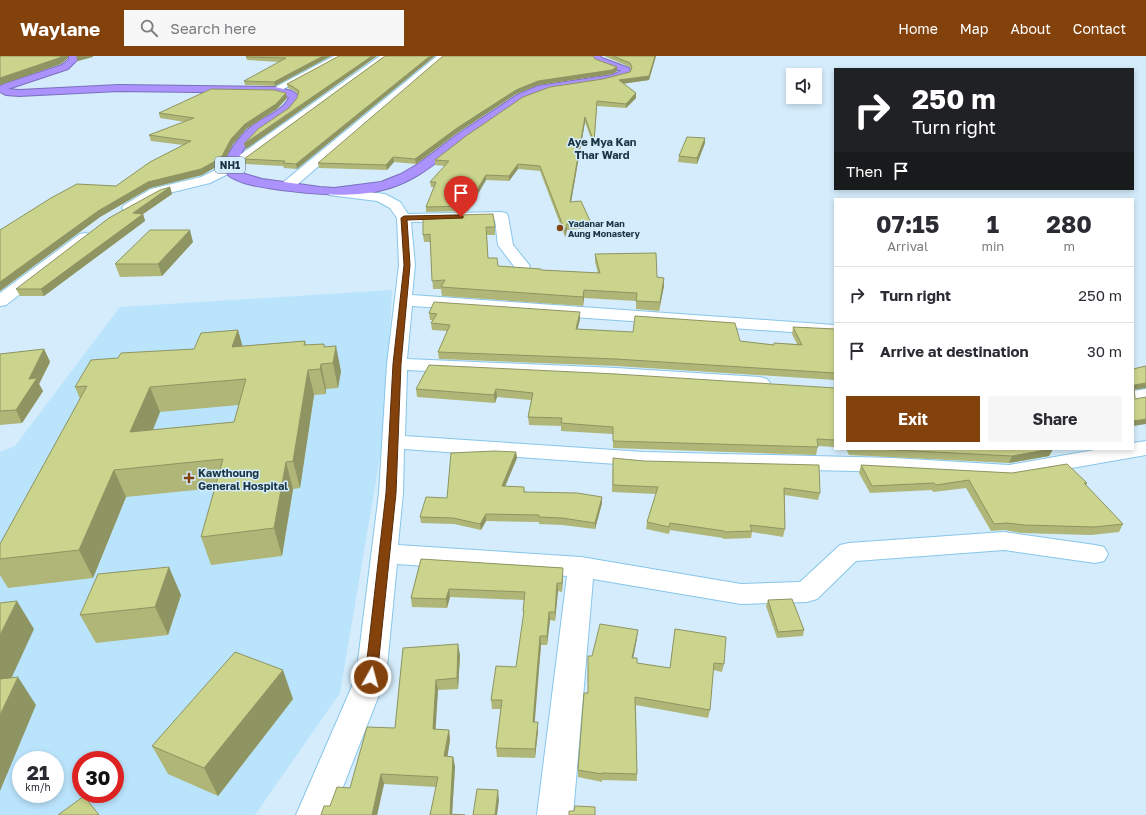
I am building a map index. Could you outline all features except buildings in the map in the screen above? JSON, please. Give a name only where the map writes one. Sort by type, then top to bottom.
[{"type":"highway","name":"NH1","points":[[73,56],[73,60],[65,67],[2,89],[6,92],[19,93],[119,88],[276,90],[289,92],[294,96],[288,107],[263,123],[248,136],[234,152],[228,169],[240,176],[261,183],[334,192],[366,189],[385,185],[406,177],[462,136],[520,97],[538,89],[614,77],[626,73],[626,70],[599,60],[596,56]]},
{"type":"street","points":[[276,90],[340,56]]},
{"type":"street","points":[[119,214],[156,192],[205,180],[228,169],[385,56]]},
{"type":"street","points":[[286,187],[442,56]]},
{"type":"street","points":[[314,815],[371,677],[386,554],[394,442],[397,364],[407,265],[404,218],[395,204],[380,197],[334,192]]},
{"type":"street","points":[[404,218],[501,216],[506,245],[522,266]]},
{"type":"street","points":[[0,301],[94,231]]},
{"type":"street","points":[[404,300],[834,330]]},
{"type":"street","points":[[397,364],[616,374],[780,385]]},
{"type":"street","points":[[1134,397],[1146,395]]},
{"type":"street","points":[[394,442],[644,459],[891,457],[1009,472],[1146,448]]},
{"type":"street","points":[[386,554],[581,567],[741,594],[807,592],[824,574],[849,552],[1004,541],[1095,554]]},
{"type":"street","points":[[555,815],[581,567]]},
{"type":"shaded area","points":[[392,290],[383,439],[340,693],[255,815],[0,815],[0,452],[15,446],[120,307]]},
{"type":"place","name":"Yadanar Man Aung Monastery","points":[[560,228]]},
{"type":"place","name":"Kawthoung General Hospital","points":[[189,478]]},
{"type":"district","name":"Aye Mya Kan Thar Ward","points":[[602,147]]},
{"type":"route","points":[[371,677],[386,554],[391,493],[397,364],[407,265],[404,218],[461,217]]}]
